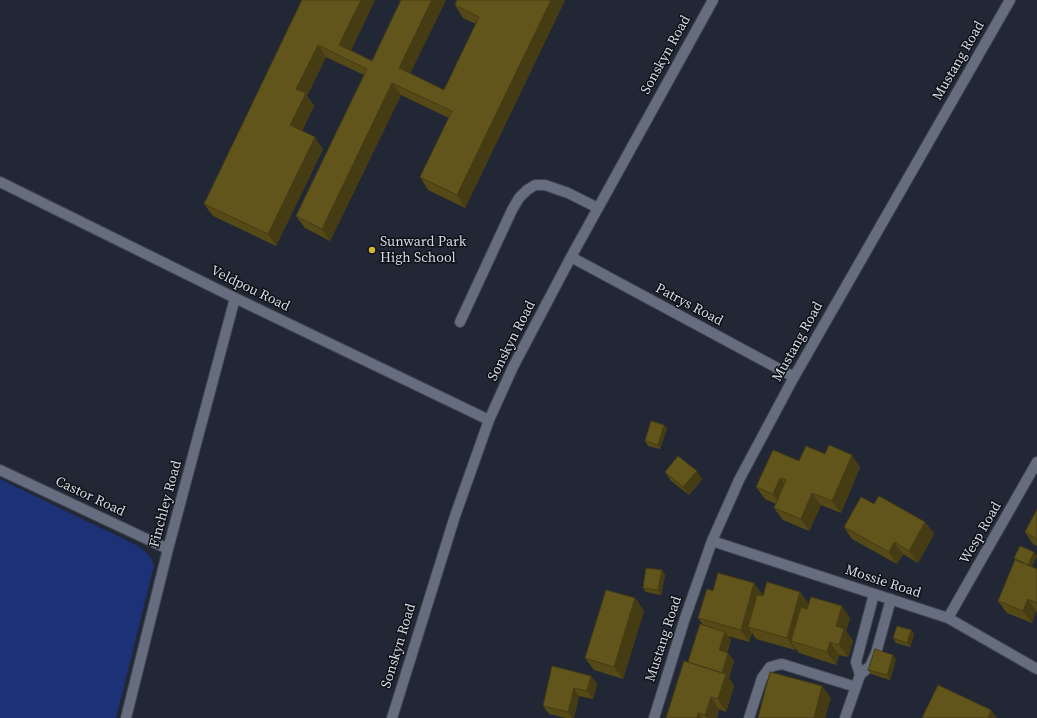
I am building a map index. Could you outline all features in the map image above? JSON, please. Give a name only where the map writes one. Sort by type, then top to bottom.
[{"type":"street","name":"Sonskyn Road","points":[[392,718],[455,516],[489,420],[513,367],[571,257],[713,0]]},
{"type":"street","name":"Mustang Road","points":[[654,718],[684,621],[712,541],[739,480],[794,377],[1010,0]]},
{"type":"street","name":"Veldpou Road","points":[[0,182],[235,298],[489,420]]},
{"type":"street","points":[[460,322],[512,210],[519,198],[527,190],[535,185],[545,185],[568,193],[598,208]]},
{"type":"street","name":"Patrys Road","points":[[571,257],[794,377]]},
{"type":"street","name":"Finchley Road","points":[[126,718],[168,549],[235,298]]},
{"type":"street","name":"Wesp Road","points":[[948,618],[1037,462]]},
{"type":"street","name":"Castor Road","points":[[0,470],[168,549]]},
{"type":"street","name":"Mossie Road","points":[[712,541],[948,618],[1037,669]]},
{"type":"street","points":[[860,675],[856,662],[874,594]]},
{"type":"street","points":[[845,718],[860,675],[870,666],[876,653],[891,599]]},
{"type":"street","points":[[749,718],[762,678],[770,667],[782,664],[856,687]]},
{"type":"shaded area","points":[[0,479],[140,547],[151,557],[154,566],[116,718],[0,718]]},
{"type":"building","name":"Sunward Park High School","points":[[302,0],[361,0],[339,45],[372,61],[401,0],[432,0],[399,68],[444,90],[479,17],[455,5],[457,0],[551,0],[457,195],[420,177],[452,111],[392,83],[322,229],[296,216],[367,69],[318,45],[296,89],[306,93],[290,125],[315,137],[268,234],[204,204]]},
{"type":"building","points":[[651,421],[664,425],[658,445],[645,441]]},
{"type":"building","points":[[829,445],[852,455],[832,501],[812,493],[801,519],[774,508],[786,480],[780,478],[773,494],[756,487],[773,450],[799,461],[806,446],[825,454]]},
{"type":"building","points":[[678,456],[697,471],[683,487],[665,472]]},
{"type":"building","points":[[879,496],[925,522],[909,551],[894,542],[889,552],[844,527],[861,497],[874,504]]},
{"type":"building","points":[[1037,509],[1037,539],[1025,532]]},
{"type":"building","points":[[1020,546],[1034,552],[1028,565],[1014,558]]},
{"type":"building","points":[[1015,560],[1037,569],[1037,603],[1028,599],[1023,611],[998,601]]},
{"type":"building","points":[[646,568],[662,570],[658,590],[643,588]]},
{"type":"building","points":[[718,573],[754,583],[741,630],[698,618],[707,589],[713,591]]},
{"type":"building","points":[[767,582],[800,592],[787,638],[748,627],[757,595],[763,596]]},
{"type":"building","points":[[606,590],[635,598],[614,667],[585,658]]},
{"type":"building","points":[[811,597],[842,606],[836,626],[844,629],[839,645],[830,642],[827,652],[791,641],[801,607],[807,609]]},
{"type":"building","points":[[700,624],[725,632],[719,650],[728,653],[722,673],[688,662]]},
{"type":"building","points":[[897,626],[911,630],[907,643],[893,638]]},
{"type":"building","points":[[875,649],[893,655],[887,675],[868,670]]},
{"type":"building","points":[[684,661],[726,674],[718,699],[711,697],[705,715],[698,713],[697,718],[666,718]]},
{"type":"building","points":[[552,666],[591,676],[587,691],[574,688],[568,712],[543,706]]},
{"type":"building","points":[[770,672],[822,686],[814,718],[758,718]]},
{"type":"building","points":[[938,685],[991,710],[988,718],[922,718]]},
{"type":"place","name":"Sunward Park High School","points":[[372,250]]}]
